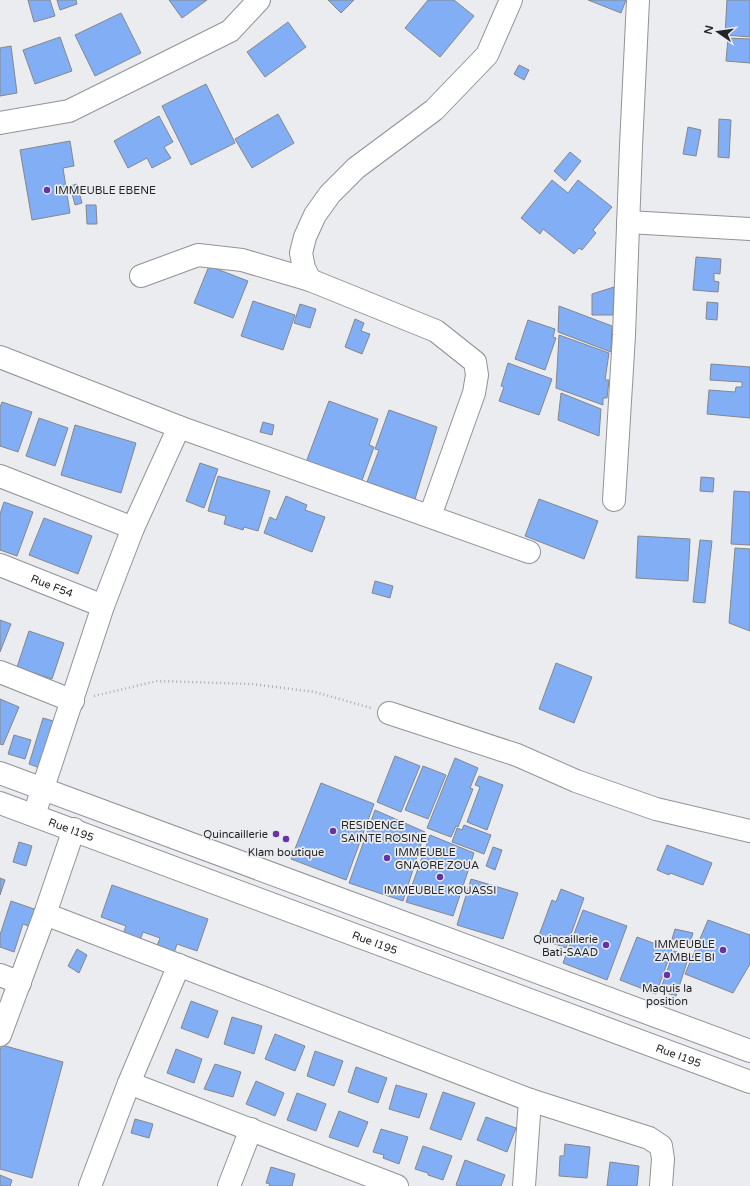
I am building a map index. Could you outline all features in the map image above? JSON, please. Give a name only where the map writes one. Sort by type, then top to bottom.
[{"type":"street","points":[[0,123],[69,111],[230,31],[259,0]]},
{"type":"street","points":[[310,280],[304,268],[301,253],[315,215],[330,194],[356,168],[434,110],[487,55],[511,0]]},
{"type":"street","points":[[614,500],[624,335],[638,0]]},
{"type":"street","points":[[628,222],[750,229]]},
{"type":"street","points":[[140,276],[198,255],[242,260],[310,280],[436,331],[475,362],[477,375],[474,393],[430,516]]},
{"type":"street","points":[[0,357],[179,428],[529,552]]},
{"type":"street","points":[[34,815],[103,606],[134,528],[179,428]]},
{"type":"street","points":[[0,476],[134,528]]},
{"type":"street","name":"Rue F54","points":[[0,565],[103,606]]},
{"type":"street","points":[[0,672],[72,701]]},
{"type":"street","points":[[389,714],[517,754],[576,782],[656,809],[750,831]]},
{"type":"street","points":[[0,773],[750,1051]]},
{"type":"street","name":"Rue I195","points":[[0,803],[74,829],[750,1082]]},
{"type":"street","points":[[0,1035],[45,914],[74,829]]},
{"type":"street","points":[[45,914],[530,1100],[649,1138],[661,1146],[663,1159],[661,1186]]},
{"type":"street","points":[[90,1186],[129,1083],[180,965]]},
{"type":"street","points":[[0,976],[20,983]]},
{"type":"street","points":[[129,1083],[251,1129],[370,1181],[397,1186]]},
{"type":"street","points":[[524,1186],[530,1100]]},
{"type":"street","points":[[229,1186],[251,1129]]},
{"type":"path","points":[[72,701],[157,681],[252,684],[315,692],[389,714]]},
{"type":"building","points":[[28,0],[50,0],[55,16],[34,22]]},
{"type":"building","points":[[57,0],[76,0],[77,4],[60,10]]},
{"type":"building","points":[[169,0],[207,0],[182,18]]},
{"type":"building","points":[[328,0],[354,0],[341,13]]},
{"type":"building","points":[[428,0],[454,0],[474,16],[440,57],[405,28]]},
{"type":"building","points":[[588,0],[626,0],[621,13]]},
{"type":"building","points":[[727,0],[750,0],[750,37],[725,35]]},
{"type":"building","points":[[121,13],[141,53],[95,76],[75,35]]},
{"type":"building","points":[[288,22],[306,47],[265,77],[247,52]]},
{"type":"building","points":[[60,37],[72,71],[35,84],[23,50]]},
{"type":"building","points":[[728,38],[750,39],[750,63],[726,61]]},
{"type":"building","points":[[11,46],[17,93],[0,96],[0,48]]},
{"type":"building","points":[[519,65],[529,70],[524,80],[514,74]]},
{"type":"building","points":[[206,84],[235,143],[191,165],[162,106]]},
{"type":"building","points":[[278,114],[294,143],[252,168],[235,139]]},
{"type":"building","points":[[159,116],[173,142],[164,147],[171,158],[152,168],[147,158],[128,168],[114,141]]},
{"type":"building","points":[[719,119],[731,120],[729,158],[718,157]]},
{"type":"building","points":[[688,127],[701,130],[696,156],[683,154]]},
{"type":"building","name":"IMMEUBLE EBENE","points":[[70,141],[74,166],[63,168],[70,213],[32,220],[20,150]]},
{"type":"building","points":[[570,152],[581,161],[565,181],[554,171]]},
{"type":"building","points":[[552,180],[568,193],[578,180],[612,207],[593,230],[596,233],[582,250],[579,248],[574,254],[543,229],[540,234],[521,218]]},
{"type":"building","points":[[77,184],[82,203],[75,205],[70,186]]},
{"type":"building","points":[[86,205],[96,205],[97,224],[87,224]]},
{"type":"building","points":[[696,257],[721,259],[720,274],[714,273],[714,281],[719,282],[718,292],[693,290]]},
{"type":"building","points":[[209,266],[248,281],[233,318],[194,303]]},
{"type":"building","points":[[614,287],[613,315],[592,315],[592,294]]},
{"type":"building","points":[[253,301],[295,315],[283,350],[241,336]]},
{"type":"building","points":[[707,302],[718,303],[717,320],[706,319]]},
{"type":"building","points":[[300,304],[316,309],[310,328],[294,323]]},
{"type":"building","points":[[559,306],[612,326],[611,352],[558,332]]},
{"type":"building","points":[[355,319],[364,323],[361,331],[370,334],[362,354],[345,347]]},
{"type":"building","points":[[528,320],[555,329],[553,337],[556,338],[545,370],[515,359]]},
{"type":"building","points":[[559,335],[609,353],[605,380],[609,380],[607,398],[603,398],[603,405],[556,388]]},
{"type":"building","points":[[508,363],[552,379],[539,415],[499,401],[504,387],[501,386]]},
{"type":"building","points":[[711,364],[750,367],[750,418],[707,414],[709,390],[735,392],[736,387],[742,387],[742,382],[710,380]]},
{"type":"building","points":[[561,393],[601,409],[599,436],[558,420]]},
{"type":"building","points":[[329,401],[378,419],[369,445],[374,447],[360,486],[305,465]]},
{"type":"building","points":[[2,402],[32,412],[18,452],[0,446],[0,407]]},
{"type":"building","points":[[389,410],[437,427],[415,499],[367,482],[379,450],[375,449]]},
{"type":"building","points":[[39,418],[68,428],[55,466],[26,456]]},
{"type":"building","points":[[263,422],[274,425],[272,435],[260,432]]},
{"type":"building","points":[[75,425],[136,443],[121,493],[61,475]]},
{"type":"building","points":[[200,463],[218,469],[204,508],[186,501]]},
{"type":"building","points":[[218,476],[270,491],[258,531],[244,527],[243,530],[224,524],[226,516],[208,511]]},
{"type":"building","points":[[701,477],[714,478],[713,492],[700,491]]},
{"type":"building","points":[[734,491],[750,492],[750,545],[731,544]]},
{"type":"building","points":[[286,496],[307,505],[305,510],[325,517],[312,552],[264,533],[270,517],[276,520]]},
{"type":"building","points":[[539,499],[598,521],[584,559],[525,536]]},
{"type":"building","points":[[4,502],[33,512],[17,556],[0,550],[0,514]]},
{"type":"building","points":[[44,518],[92,536],[78,574],[29,555]]},
{"type":"building","points":[[638,536],[690,539],[688,581],[636,578]]},
{"type":"building","points":[[700,540],[712,541],[705,603],[693,602]]},
{"type":"building","points":[[735,548],[750,549],[750,631],[729,623]]},
{"type":"building","points":[[375,581],[393,586],[390,598],[372,593]]},
{"type":"building","points":[[0,620],[11,624],[0,652]]},
{"type":"building","points":[[29,631],[64,643],[52,679],[17,667]]},
{"type":"building","points":[[556,663],[592,677],[574,723],[539,709]]},
{"type":"building","points":[[0,699],[19,707],[3,745],[0,744]]},
{"type":"building","points":[[43,718],[60,723],[45,770],[29,764]]},
{"type":"building","points":[[14,735],[31,740],[25,759],[8,754]]},
{"type":"building","points":[[395,756],[420,766],[401,812],[377,802]]},
{"type":"building","points":[[455,758],[478,768],[470,788],[473,789],[458,827],[456,826],[451,837],[427,828]]},
{"type":"building","points":[[423,766],[446,775],[428,819],[405,810]]},
{"type":"building","points":[[479,776],[503,785],[487,830],[467,822],[480,787],[475,785]]},
{"type":"building","name":"RESIDENCE SAINTE ROSINE","points":[[321,783],[374,804],[346,880],[291,859]]},
{"type":"building","name":"IMMEUBLE GNAORE ZOUA","points":[[375,810],[425,832],[403,901],[349,883]]},
{"type":"building","points":[[464,825],[491,835],[484,854],[452,842],[457,828],[462,830]]},
{"type":"building","name":"IMMEUBLE KOUASSI","points":[[430,835],[474,853],[453,916],[406,902]]},
{"type":"building","points":[[19,842],[32,846],[26,866],[13,862]]},
{"type":"building","points":[[667,845],[712,863],[703,885],[657,870]]},
{"type":"building","points":[[493,847],[502,850],[495,870],[486,866]]},
{"type":"building","points":[[0,878],[5,880],[0,895]]},
{"type":"building","points":[[471,879],[518,893],[503,939],[457,925]]},
{"type":"building","points":[[112,885],[208,919],[197,951],[177,944],[174,953],[157,946],[160,938],[143,932],[140,940],[123,934],[126,926],[101,917]]},
{"type":"building","points":[[561,889],[584,898],[566,948],[538,938],[552,900],[556,902]]},
{"type":"building","points":[[11,901],[37,910],[31,927],[23,924],[14,952],[0,947],[0,935]]},
{"type":"building","points":[[583,910],[627,926],[607,980],[563,963]]},
{"type":"building","name":"IMMEUBLE ZAMBLE BI","points":[[708,920],[750,935],[750,964],[733,993],[685,974]]},
{"type":"building","points":[[675,929],[693,933],[690,943],[672,939]]},
{"type":"building","points":[[637,937],[672,950],[656,994],[620,980]]},
{"type":"building","points":[[77,949],[87,955],[79,973],[68,966]]},
{"type":"building","points":[[674,951],[689,956],[676,996],[660,991]]},
{"type":"building","points":[[191,1001],[218,1011],[208,1038],[181,1028]]},
{"type":"building","points":[[232,1017],[262,1026],[254,1054],[224,1044]]},
{"type":"building","points":[[275,1034],[305,1046],[295,1071],[265,1059]]},
{"type":"building","points":[[2,1045],[63,1062],[32,1178],[0,1169],[0,1050]]},
{"type":"building","points":[[176,1049],[202,1059],[194,1083],[167,1073]]},
{"type":"building","points":[[315,1051],[343,1061],[334,1086],[307,1076]]},
{"type":"building","points":[[215,1064],[241,1072],[233,1097],[204,1089]]},
{"type":"building","points":[[356,1067],[387,1078],[378,1103],[348,1092]]},
{"type":"building","points":[[256,1081],[284,1093],[275,1116],[246,1104]]},
{"type":"building","points":[[396,1085],[427,1094],[419,1118],[389,1109]]},
{"type":"building","points":[[443,1092],[475,1103],[461,1140],[430,1129]]},
{"type":"building","points":[[297,1093],[326,1104],[316,1131],[287,1120]]},
{"type":"building","points":[[339,1111],[368,1122],[358,1147],[329,1137]]},
{"type":"building","points":[[486,1117],[516,1128],[507,1152],[477,1140]]},
{"type":"building","points":[[135,1119],[153,1124],[149,1138],[131,1133]]},
{"type":"building","points":[[381,1129],[408,1137],[399,1164],[383,1158],[384,1155],[373,1152]]},
{"type":"building","points":[[565,1144],[590,1147],[587,1178],[559,1176],[560,1156],[564,1156]]},
{"type":"building","points":[[423,1146],[452,1156],[443,1180],[415,1169]]},
{"type":"building","points":[[465,1160],[505,1175],[501,1186],[456,1185]]},
{"type":"building","points":[[610,1162],[639,1166],[637,1186],[607,1186]]},
{"type":"building","points":[[271,1167],[295,1174],[292,1186],[269,1186],[270,1184],[266,1183]]},
{"type":"building","points":[[0,1175],[12,1180],[10,1186],[0,1186]]},
{"type":"place","name":"IMMEUBLE EBENE","points":[[47,190]]},
{"type":"place","name":"RESIDENCE SAINTE ROSINE","points":[[333,831]]},
{"type":"place","name":"Quincaillerie","points":[[276,834]]},
{"type":"place","name":"Klam boutique","points":[[286,839]]},
{"type":"place","name":"IMMEUBLE GNAORE ZOUA","points":[[387,858]]},
{"type":"place","name":"IMMEUBLE KOUASSI","points":[[440,877]]},
{"type":"place","name":"Quincaillerie Bati-SAAD","points":[[606,945]]},
{"type":"place","name":"IMMEUBLE ZAMBLE BI","points":[[723,950]]},
{"type":"place","name":"Maquis la position","points":[[667,975]]}]
